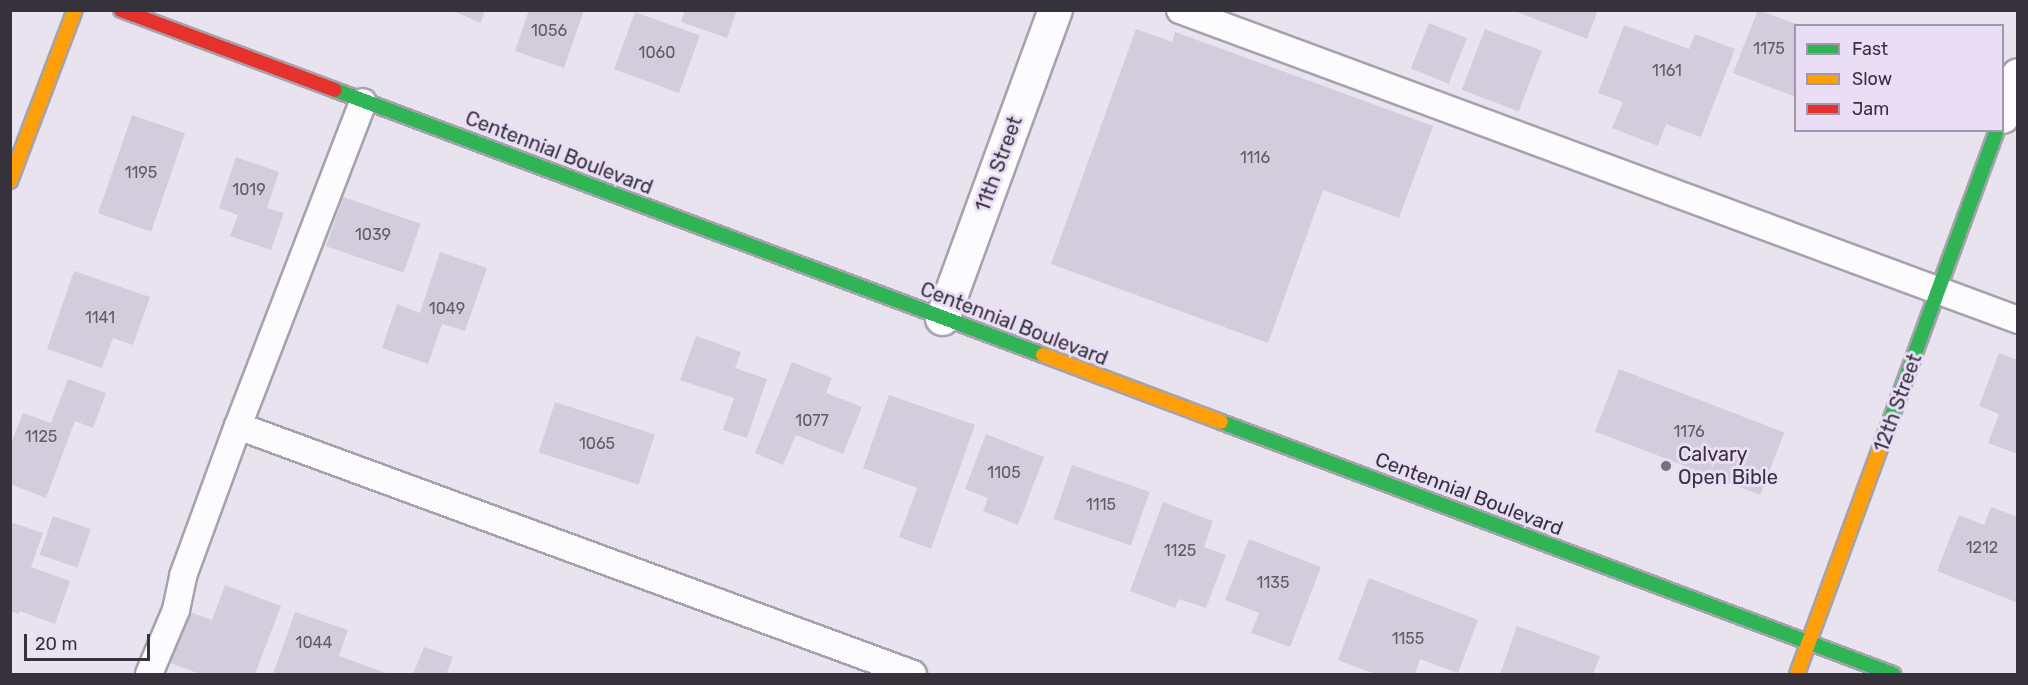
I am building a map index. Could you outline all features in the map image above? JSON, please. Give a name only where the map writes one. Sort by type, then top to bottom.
[{"type":"main road","points":[[10,181],[75,10]]},
{"type":"main road","name":"Centennial Boulevard","points":[[121,10],[1893,675]]},
{"type":"main road","name":"12th Street","points":[[1797,675],[1996,132]]},
{"type":"street","name":"11th Street","points":[[942,318],[1055,10]]},
{"type":"street","points":[[2004,111],[2018,75]]},
{"type":"lane","points":[[1180,10],[2018,320]]},
{"type":"lane","points":[[149,675],[176,610],[183,576],[238,426],[363,102]]},
{"type":"lane","points":[[238,426],[913,675]]},
{"type":"building","points":[[450,10],[485,10],[481,23]]},
{"type":"building","points":[[529,10],[584,10],[564,68],[515,51]]},
{"type":"building","points":[[685,10],[737,10],[727,38],[681,22]]},
{"type":"building","points":[[1512,10],[1598,10],[1587,39]]},
{"type":"building","points":[[1758,10],[1796,24],[1794,24],[1794,96],[1733,73]]},
{"type":"building","points":[[635,12],[700,36],[679,93],[614,69]]},
{"type":"building","points":[[1429,23],[1467,38],[1449,84],[1411,68]]},
{"type":"building","points":[[1624,25],[1689,49],[1695,34],[1735,49],[1701,137],[1666,124],[1658,146],[1612,128],[1623,102],[1598,93]]},
{"type":"building","points":[[1136,29],[1172,42],[1175,32],[1433,126],[1399,218],[1323,190],[1268,343],[1051,264]]},
{"type":"building","points":[[1485,29],[1542,51],[1519,112],[1462,90]]},
{"type":"building","points":[[132,115],[185,133],[151,232],[98,213]]},
{"type":"building","points":[[236,157],[279,172],[267,208],[284,213],[271,250],[230,236],[238,215],[219,208]]},
{"type":"building","points":[[343,197],[421,224],[404,273],[326,246]]},
{"type":"building","points":[[440,252],[487,268],[465,331],[442,324],[428,364],[382,348],[397,304],[420,313]]},
{"type":"building","points":[[74,271],[150,297],[133,345],[113,338],[102,368],[47,349]]},
{"type":"building","points":[[696,336],[741,352],[735,368],[767,379],[747,438],[723,430],[734,398],[680,380]]},
{"type":"building","points":[[1999,353],[2018,360],[2018,454],[1988,443],[1999,414],[1979,406]]},
{"type":"building","points":[[792,362],[832,378],[826,393],[862,407],[843,454],[796,435],[783,465],[755,453]]},
{"type":"building","points":[[1619,369],[1784,432],[1760,495],[1595,432]]},
{"type":"building","points":[[68,379],[106,393],[93,428],[75,421],[46,498],[10,484],[10,446],[23,413],[51,423]]},
{"type":"building","points":[[889,395],[975,425],[931,549],[899,537],[917,488],[863,468]]},
{"type":"building","points":[[555,402],[655,434],[638,485],[539,452]]},
{"type":"building","points":[[986,434],[1044,457],[1018,525],[983,511],[988,498],[965,489]]},
{"type":"building","points":[[1072,465],[1150,492],[1131,546],[1053,519]]},
{"type":"building","points":[[1163,502],[1213,521],[1204,547],[1226,555],[1206,608],[1179,599],[1175,608],[1130,591]]},
{"type":"building","points":[[1991,507],[2018,517],[2018,603],[1937,571],[1959,515],[1984,525]]},
{"type":"building","points":[[53,516],[91,529],[77,568],[40,555]]},
{"type":"building","points":[[10,522],[43,533],[31,567],[70,581],[55,624],[20,611],[19,614],[10,611]]},
{"type":"building","points":[[1249,539],[1321,567],[1290,647],[1251,633],[1259,613],[1225,600]]},
{"type":"building","points":[[1369,578],[1478,620],[1458,673],[1420,659],[1415,674],[1375,674],[1338,660]]},
{"type":"building","points":[[225,585],[281,606],[255,674],[200,674],[168,662],[187,611],[212,620]]},
{"type":"building","points":[[295,612],[348,630],[339,656],[389,674],[273,674]]},
{"type":"building","points":[[1517,626],[1600,656],[1593,674],[1500,674]]},
{"type":"building","points":[[424,647],[453,657],[447,672],[453,674],[413,674]]},
{"type":"traffic: fast","points":[[335,90],[1043,355]]},
{"type":"traffic: fast","points":[[1883,440],[1996,132]]},
{"type":"traffic: fast","points":[[1221,422],[1893,674]]},
{"type":"traffic: slow","points":[[10,181],[75,10]]},
{"type":"traffic: slow","points":[[1043,355],[1221,422]]},
{"type":"traffic: slow","points":[[1797,674],[1883,440]]},
{"type":"traffic: jam","points":[[121,10],[335,90]]},
{"type":"place","name":"Calvary Open Bible","points":[[1666,466]]}]
